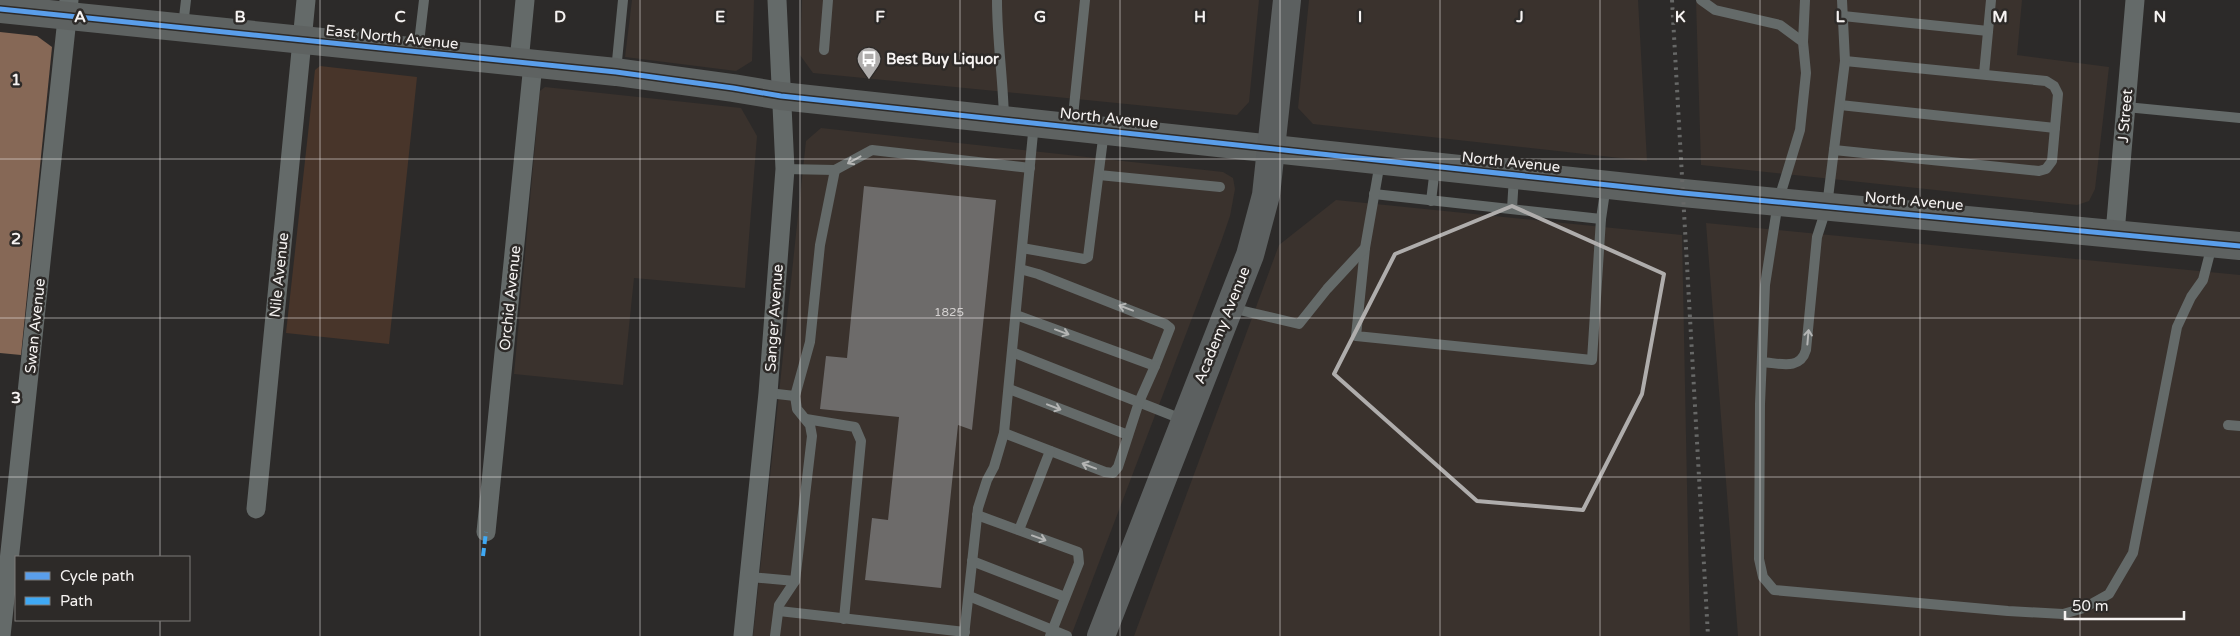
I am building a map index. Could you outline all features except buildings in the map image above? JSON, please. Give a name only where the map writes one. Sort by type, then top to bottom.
[{"type":"main road","name":"Academy Avenue","points":[[1101,636],[1250,255],[1262,213],[1272,149],[1287,0]]},
{"type":"street","name":"Nile Avenue","points":[[256,510],[306,0]]},
{"type":"street","name":"Orchid Avenue","points":[[486,532],[526,63],[525,0]]},
{"type":"street","name":"Sanger Avenue","points":[[743,636],[768,393],[785,169],[780,96],[777,0]]},
{"type":"street","name":"J Street","points":[[2115,233],[2135,0]]},
{"type":"street","name":"East North Avenue","points":[[0,9],[68,8],[183,28],[616,72],[780,96]]},
{"type":"street","name":"Swan Avenue","points":[[1,636],[68,8]]},
{"type":"street","name":"North Avenue","points":[[780,96],[1034,122],[1435,167],[2240,246]]},
{"type":"lane","points":[[183,28],[186,0]]},
{"type":"lane","points":[[418,52],[424,0]]},
{"type":"lane","points":[[616,72],[623,0]]},
{"type":"lane","points":[[824,50],[828,0]]},
{"type":"lane","points":[[997,0],[997,35],[1003,82],[1004,119]]},
{"type":"lane","points":[[1072,127],[1085,0]]},
{"type":"lane","points":[[1701,0],[1715,10],[1780,25],[1803,42]]},
{"type":"lane","points":[[1805,0],[1803,42],[1806,72],[1800,130],[1778,202],[1765,285],[1759,559],[1763,577],[1774,590],[1988,610],[2063,614],[2084,608],[2109,594],[2134,553],[2177,327],[2203,280],[2212,243]]},
{"type":"lane","points":[[1762,362],[1796,364],[1804,359],[1806,350],[1817,237],[1827,206],[1845,61],[1842,0]]},
{"type":"lane","points":[[1984,74],[1991,0]]},
{"type":"lane","points":[[1842,16],[1988,31]]},
{"type":"lane","points":[[1834,150],[2039,171],[2046,169],[2052,161],[2058,94],[2054,86],[2046,81],[1845,61]]},
{"type":"lane","points":[[1840,105],[2055,128]]},
{"type":"lane","points":[[2126,107],[2240,118]]},
{"type":"lane","points":[[779,611],[964,634],[977,515],[1004,433],[1034,122]]},
{"type":"lane","points":[[1022,248],[1084,259],[1088,257],[1104,130]]},
{"type":"lane","points":[[785,169],[835,170],[872,150],[1030,168]]},
{"type":"lane","points":[[1380,161],[1365,248],[1356,336],[1592,360],[1601,219],[1606,184]]},
{"type":"lane","points":[[1431,201],[1435,167]]},
{"type":"lane","points":[[776,636],[779,611],[785,594],[795,581],[812,436],[810,425],[797,409],[794,396],[810,342],[820,245],[835,170]]},
{"type":"lane","points":[[1512,209],[1514,175]]},
{"type":"lane","points":[[1099,176],[1220,187]]},
{"type":"lane","points":[[1374,194],[1601,219]]},
{"type":"lane","points":[[1230,308],[1299,324],[1326,289],[1365,248]]},
{"type":"lane","points":[[1004,433],[1105,472],[1113,473],[1118,467],[1139,402],[1170,328],[1165,324],[1020,269]]},
{"type":"lane","points":[[1016,315],[1155,366]]},
{"type":"lane","points":[[1012,352],[1185,420]]},
{"type":"lane","points":[[1009,389],[1128,435]]},
{"type":"lane","points":[[768,393],[794,396]]},
{"type":"lane","points":[[806,419],[855,427],[861,441],[844,619]]},
{"type":"lane","points":[[2228,425],[2240,426]]},
{"type":"lane","points":[[1019,530],[1050,451]]},
{"type":"lane","points":[[977,515],[1078,552],[1079,563],[1051,633]]},
{"type":"lane","points":[[972,561],[1065,597]]},
{"type":"lane","points":[[750,577],[795,581]]},
{"type":"lane","points":[[969,596],[1051,633],[1067,636]]},
{"type":"highlighted area","points":[[1512,206],[1664,274],[1642,394],[1583,510],[1477,501],[1334,374],[1395,254]]},
{"type":"shaded area","points":[[632,0],[754,0],[752,61],[736,71],[625,57]]},
{"type":"shaded area","points":[[802,0],[1259,0],[1249,102],[1237,115],[813,73],[800,55]]},
{"type":"shaded area","points":[[1309,0],[1638,0],[1647,161],[1313,124],[1298,108]]},
{"type":"shaded area","points":[[1696,0],[2022,0],[2017,55],[2109,67],[2095,189],[2089,201],[2077,205],[1701,165]]},
{"type":"shaded area","points":[[0,32],[37,36],[52,47],[21,355],[0,353]]},
{"type":"shaded area","points":[[320,66],[417,77],[389,344],[286,333],[315,70]]},
{"type":"shaded area","points":[[545,87],[741,108],[757,136],[745,288],[634,278],[623,385],[514,374],[540,91]]},
{"type":"shaded area","points":[[821,128],[1223,172],[1233,178],[1235,189],[1230,216],[1221,242],[1071,636],[753,636],[806,141]]},
{"type":"shaded area","points":[[1336,200],[1682,235],[1690,636],[1134,636],[1279,245]]},
{"type":"shaded area","points":[[1706,223],[2240,275],[2240,636],[1738,636]]},
{"type":"railway","points":[[1672,0],[1708,636]]},
{"type":"marked path","points":[[483,556],[486,532]]},
{"type":"cycle path","points":[[0,9],[616,72],[781,96],[1683,193],[2240,246]]},
{"type":"place","name":"Best Buy Liquor","points":[[869,80]]}]
